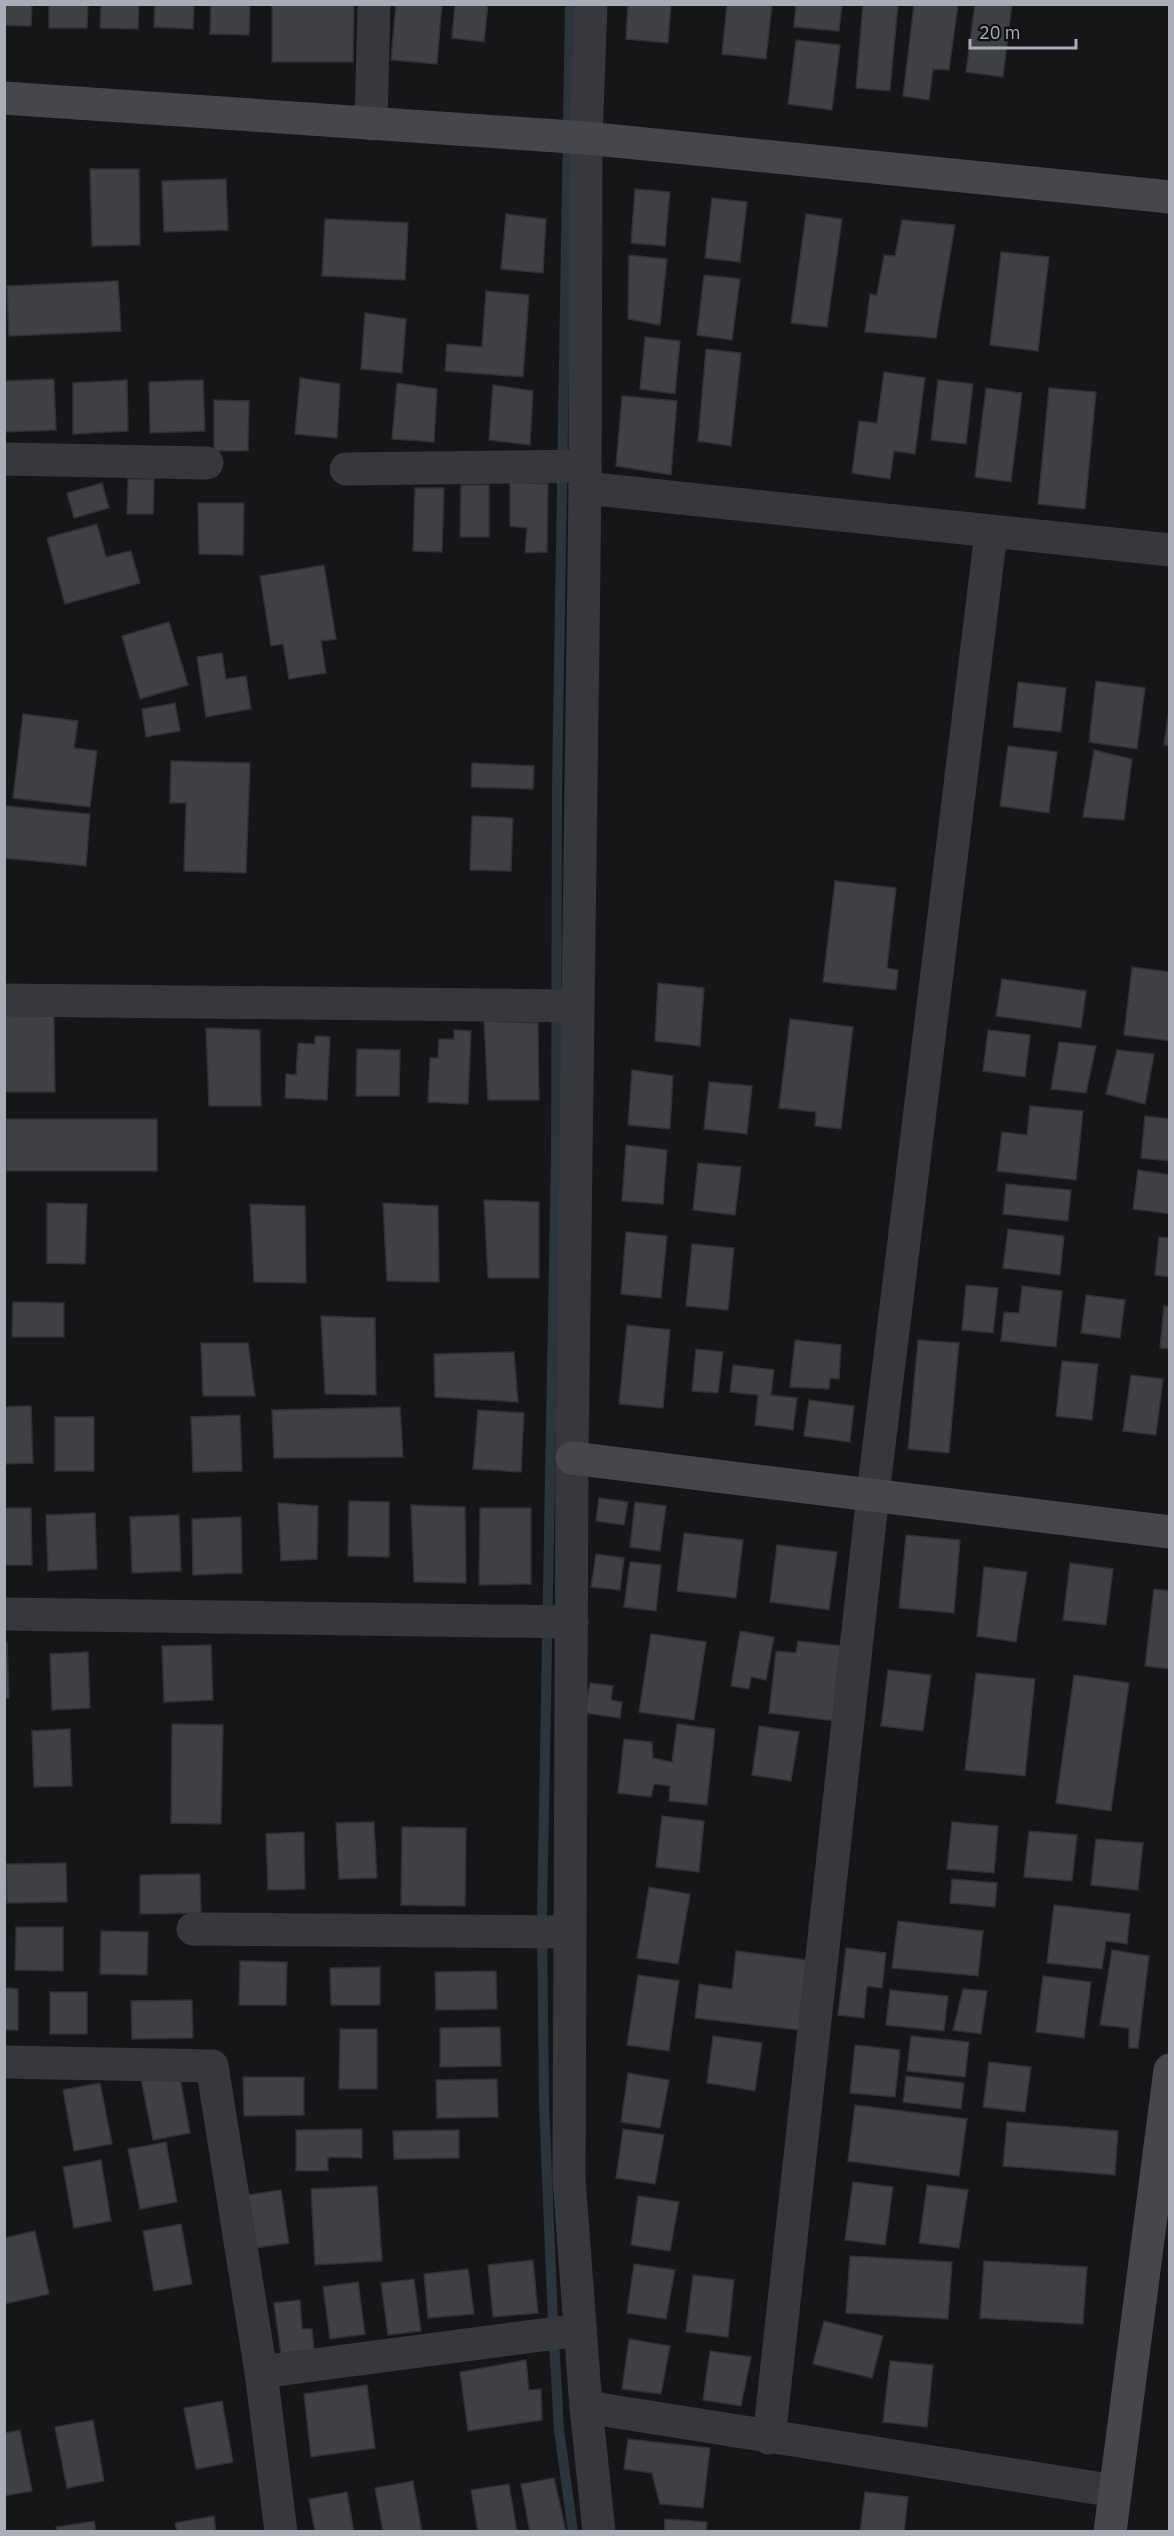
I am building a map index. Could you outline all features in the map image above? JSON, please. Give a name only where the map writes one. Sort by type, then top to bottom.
[{"type":"street","points":[[371,124],[374,4]]},
{"type":"street","points":[[591,4],[586,138],[585,477],[572,1458],[568,1932],[569,2179],[561,2333],[586,2408],[599,2532]]},
{"type":"street","points":[[4,98],[586,138],[1170,197]]},
{"type":"street","points":[[4,459],[207,464]]},
{"type":"street","points":[[346,468],[585,477],[991,532],[1170,550]]},
{"type":"street","points":[[769,2438],[873,1494],[991,532]]},
{"type":"street","points":[[4,1000],[577,1006]]},
{"type":"street","points":[[572,1458],[1170,1532]]},
{"type":"street","points":[[4,1614],[572,1622]]},
{"type":"street","points":[[193,1929],[568,1932]]},
{"type":"street","points":[[4,2062],[212,2066],[261,2372],[281,2532]]},
{"type":"street","points":[[1110,2532],[1170,2070]]},
{"type":"street","points":[[261,2372],[561,2333]]},
{"type":"street","points":[[586,2408],[1115,2491]]},
{"type":"building","points":[[4,4],[32,4],[31,26],[4,25]]},
{"type":"building","points":[[49,4],[88,4],[87,28],[49,28]]},
{"type":"building","points":[[101,4],[139,4],[138,29],[100,28]]},
{"type":"building","points":[[155,4],[194,4],[193,29],[154,27]]},
{"type":"building","points":[[211,4],[250,4],[249,35],[210,34]]},
{"type":"building","points":[[272,4],[354,4],[353,62],[272,62]]},
{"type":"building","points":[[396,4],[442,4],[437,64],[391,60]]},
{"type":"building","points":[[455,4],[488,4],[484,42],[452,38]]},
{"type":"building","points":[[628,4],[671,4],[668,43],[626,39]]},
{"type":"building","points":[[727,4],[772,4],[766,59],[722,54]]},
{"type":"building","points":[[796,4],[842,4],[839,31],[794,27]]},
{"type":"building","points":[[863,4],[898,4],[890,91],[856,88]]},
{"type":"building","points":[[914,4],[958,4],[949,70],[933,69],[929,100],[903,96]]},
{"type":"building","points":[[975,4],[1012,4],[1003,77],[966,72]]},
{"type":"building","points":[[796,40],[840,45],[832,110],[788,104]]},
{"type":"building","points":[[90,169],[139,169],[140,245],[92,246]]},
{"type":"building","points":[[226,179],[228,230],[164,232],[162,181]]},
{"type":"building","points":[[635,189],[670,192],[665,246],[631,243]]},
{"type":"building","points":[[712,198],[747,202],[740,262],[705,258]]},
{"type":"building","points":[[506,214],[546,219],[543,273],[501,269]]},
{"type":"building","points":[[806,214],[842,219],[827,327],[791,323]]},
{"type":"building","points":[[325,219],[408,223],[405,280],[322,276]]},
{"type":"building","points":[[902,220],[955,225],[936,338],[865,332],[870,294],[877,295],[884,255],[895,256]]},
{"type":"building","points":[[1001,252],[1049,257],[1038,351],[990,345]]},
{"type":"building","points":[[629,255],[667,259],[660,325],[628,319]]},
{"type":"building","points":[[704,275],[740,279],[732,340],[697,335]]},
{"type":"building","points":[[118,281],[121,331],[9,336],[7,286]]},
{"type":"building","points":[[486,291],[529,295],[523,377],[445,371],[447,344],[482,347]]},
{"type":"building","points":[[365,313],[406,319],[402,373],[361,369]]},
{"type":"building","points":[[645,337],[680,341],[675,394],[640,389]]},
{"type":"building","points":[[706,349],[741,353],[731,446],[698,441]]},
{"type":"building","points":[[884,372],[925,378],[915,454],[894,451],[890,479],[852,473],[859,421],[877,423]]},
{"type":"building","points":[[300,378],[340,384],[337,438],[295,434]]},
{"type":"building","points":[[54,379],[56,430],[4,432],[4,381]]},
{"type":"building","points":[[127,380],[128,431],[73,434],[73,383]]},
{"type":"building","points":[[203,380],[205,431],[150,433],[149,382]]},
{"type":"building","points":[[938,380],[973,384],[966,444],[931,440]]},
{"type":"building","points":[[397,383],[437,389],[434,442],[392,439]]},
{"type":"building","points":[[493,385],[533,391],[530,445],[489,440]]},
{"type":"building","points":[[986,388],[1022,393],[1011,482],[975,477]]},
{"type":"building","points":[[1049,388],[1096,392],[1085,509],[1038,504]]},
{"type":"building","points":[[622,396],[677,401],[671,475],[616,466]]},
{"type":"building","points":[[214,400],[249,401],[248,451],[214,451]]},
{"type":"building","points":[[128,479],[154,479],[153,514],[127,514]]},
{"type":"building","points":[[510,482],[548,484],[547,552],[525,553],[527,528],[510,526]]},
{"type":"building","points":[[102,483],[109,508],[74,518],[67,493]]},
{"type":"building","points":[[461,485],[489,485],[489,537],[460,537]]},
{"type":"building","points":[[415,488],[444,488],[442,552],[413,551]]},
{"type":"building","points":[[198,503],[244,503],[243,555],[199,554]]},
{"type":"building","points":[[97,524],[106,557],[131,551],[140,583],[65,604],[47,538]]},
{"type":"building","points":[[324,565],[336,639],[321,641],[326,673],[289,679],[283,644],[271,646],[260,576]]},
{"type":"building","points":[[169,622],[188,685],[140,699],[122,636]]},
{"type":"building","points":[[222,653],[226,679],[246,676],[251,709],[206,717],[197,657]]},
{"type":"building","points":[[1096,681],[1145,688],[1137,749],[1089,742]]},
{"type":"building","points":[[1018,682],[1066,688],[1061,732],[1013,727]]},
{"type":"building","points":[[1170,702],[1170,746],[1164,745]]},
{"type":"building","points":[[175,703],[180,731],[146,737],[142,709]]},
{"type":"building","points":[[23,714],[78,721],[74,748],[97,751],[90,807],[13,798]]},
{"type":"building","points":[[1008,746],[1057,752],[1049,813],[1000,806]]},
{"type":"building","points":[[1094,750],[1132,759],[1124,820],[1083,817]]},
{"type":"building","points":[[171,761],[250,763],[246,873],[184,871],[186,803],[170,803]]},
{"type":"building","points":[[472,763],[534,766],[533,789],[471,787]]},
{"type":"building","points":[[5,806],[90,814],[86,866],[4,858]]},
{"type":"building","points":[[472,816],[513,818],[511,871],[470,870]]},
{"type":"building","points":[[835,881],[896,888],[887,968],[898,970],[896,990],[823,982]]},
{"type":"building","points":[[1132,967],[1170,972],[1170,1041],[1124,1035]]},
{"type":"building","points":[[1002,979],[1086,991],[1081,1028],[996,1016]]},
{"type":"building","points":[[658,983],[704,988],[700,1046],[655,1041]]},
{"type":"building","points":[[4,1014],[54,1016],[55,1092],[4,1092]]},
{"type":"building","points":[[790,1019],[853,1027],[841,1129],[815,1126],[816,1112],[779,1108]]},
{"type":"building","points":[[484,1021],[538,1023],[539,1100],[488,1100]]},
{"type":"building","points":[[206,1028],[260,1030],[261,1106],[209,1106]]},
{"type":"building","points":[[454,1030],[471,1031],[468,1104],[428,1102],[430,1058],[438,1058],[439,1039],[454,1039]]},
{"type":"building","points":[[988,1030],[1030,1035],[1025,1077],[983,1071]]},
{"type":"building","points":[[315,1036],[330,1037],[327,1100],[285,1098],[286,1074],[296,1075],[298,1043],[315,1044]]},
{"type":"building","points":[[1059,1042],[1096,1046],[1086,1093],[1051,1089]]},
{"type":"building","points":[[357,1049],[400,1050],[399,1096],[356,1096]]},
{"type":"building","points":[[1117,1050],[1154,1054],[1145,1104],[1106,1094]]},
{"type":"building","points":[[632,1070],[673,1076],[670,1129],[628,1125]]},
{"type":"building","points":[[709,1082],[752,1086],[747,1134],[704,1129]]},
{"type":"building","points":[[1030,1106],[1083,1111],[1076,1180],[997,1171],[1002,1132],[1027,1135]]},
{"type":"building","points":[[1145,1116],[1170,1119],[1170,1161],[1141,1158]]},
{"type":"building","points":[[6,1119],[157,1119],[157,1171],[6,1171]]},
{"type":"building","points":[[626,1145],[667,1150],[663,1204],[622,1201]]},
{"type":"building","points":[[698,1163],[741,1167],[735,1215],[693,1210]]},
{"type":"building","points":[[1138,1170],[1170,1175],[1170,1214],[1133,1209]]},
{"type":"building","points":[[1006,1184],[1071,1190],[1068,1221],[1003,1214]]},
{"type":"building","points":[[484,1200],[539,1202],[539,1278],[488,1278]]},
{"type":"building","points":[[47,1203],[87,1204],[85,1264],[47,1263]]},
{"type":"building","points":[[383,1203],[438,1206],[439,1282],[387,1281]]},
{"type":"building","points":[[250,1204],[305,1206],[306,1283],[254,1282]]},
{"type":"building","points":[[1008,1229],[1064,1236],[1060,1275],[1003,1268]]},
{"type":"building","points":[[626,1232],[667,1236],[661,1298],[621,1294]]},
{"type":"building","points":[[1159,1237],[1170,1238],[1170,1277],[1155,1275]]},
{"type":"building","points":[[692,1244],[734,1248],[728,1310],[686,1306]]},
{"type":"building","points":[[966,1285],[998,1288],[993,1333],[962,1330]]},
{"type":"building","points":[[1022,1286],[1062,1291],[1056,1347],[1001,1341],[1004,1312],[1019,1313]]},
{"type":"building","points":[[1086,1295],[1125,1300],[1120,1338],[1081,1333]]},
{"type":"building","points":[[13,1302],[64,1303],[64,1337],[12,1337]]},
{"type":"building","points":[[1164,1306],[1170,1307],[1170,1349],[1160,1348]]},
{"type":"building","points":[[321,1316],[375,1318],[376,1395],[325,1394]]},
{"type":"building","points":[[627,1325],[670,1330],[663,1408],[619,1404]]},
{"type":"building","points":[[795,1340],[841,1345],[839,1379],[830,1378],[829,1389],[790,1387]]},
{"type":"building","points":[[918,1340],[959,1343],[949,1453],[908,1449]]},
{"type":"building","points":[[201,1343],[248,1343],[255,1396],[203,1396]]},
{"type":"building","points":[[696,1349],[723,1352],[718,1393],[692,1391]]},
{"type":"building","points":[[514,1352],[518,1402],[435,1397],[434,1354]]},
{"type":"building","points":[[1062,1361],[1098,1364],[1092,1420],[1056,1416]]},
{"type":"building","points":[[733,1365],[774,1370],[771,1395],[797,1398],[793,1430],[755,1425],[758,1395],[730,1392]]},
{"type":"building","points":[[1131,1375],[1163,1379],[1156,1435],[1123,1431]]},
{"type":"building","points":[[809,1400],[854,1406],[850,1442],[804,1436]]},
{"type":"building","points":[[31,1406],[33,1463],[4,1464],[4,1407]]},
{"type":"building","points":[[400,1407],[403,1457],[274,1458],[272,1410]]},
{"type":"building","points":[[478,1410],[524,1413],[521,1472],[473,1469]]},
{"type":"building","points":[[240,1415],[242,1471],[193,1472],[191,1417]]},
{"type":"building","points":[[55,1417],[94,1417],[94,1471],[55,1471]]},
{"type":"building","points":[[599,1498],[628,1502],[624,1525],[596,1521]]},
{"type":"building","points":[[349,1501],[389,1502],[389,1557],[348,1556]]},
{"type":"building","points":[[635,1502],[666,1506],[660,1551],[630,1547]]},
{"type":"building","points":[[278,1503],[318,1506],[317,1559],[281,1561]]},
{"type":"building","points":[[411,1505],[465,1507],[466,1583],[414,1582]]},
{"type":"building","points":[[4,1508],[31,1508],[32,1565],[4,1565]]},
{"type":"building","points":[[480,1508],[531,1508],[531,1584],[479,1585]]},
{"type":"building","points":[[95,1513],[97,1569],[48,1571],[46,1515]]},
{"type":"building","points":[[179,1515],[181,1571],[132,1573],[130,1517]]},
{"type":"building","points":[[241,1517],[242,1573],[193,1575],[192,1519]]},
{"type":"building","points":[[684,1533],[743,1540],[736,1598],[677,1591]]},
{"type":"building","points":[[906,1535],[960,1540],[954,1613],[899,1608]]},
{"type":"building","points":[[777,1545],[837,1552],[829,1610],[770,1602]]},
{"type":"building","points":[[596,1554],[624,1558],[620,1590],[591,1587]]},
{"type":"building","points":[[630,1562],[661,1565],[656,1611],[624,1607]]},
{"type":"building","points":[[1070,1563],[1113,1569],[1106,1625],[1063,1620]]},
{"type":"building","points":[[984,1567],[1027,1572],[1016,1642],[977,1636]]},
{"type":"building","points":[[1154,1589],[1170,1591],[1170,1669],[1145,1666]]},
{"type":"building","points":[[740,1631],[774,1637],[766,1680],[751,1677],[749,1689],[731,1686]]},
{"type":"building","points":[[651,1634],[706,1642],[694,1720],[639,1712]]},
{"type":"building","points":[[798,1641],[843,1646],[835,1721],[769,1713],[776,1651],[796,1653]]},
{"type":"building","points":[[4,1642],[7,1642],[9,1698],[4,1698]]},
{"type":"building","points":[[211,1645],[213,1700],[164,1702],[162,1646]]},
{"type":"building","points":[[88,1652],[90,1708],[52,1710],[50,1654]]},
{"type":"building","points":[[888,1670],[931,1675],[923,1731],[881,1726]]},
{"type":"building","points":[[976,1673],[1035,1679],[1025,1776],[965,1770]]},
{"type":"building","points":[[1074,1675],[1129,1683],[1111,1811],[1056,1803]]},
{"type":"building","points":[[590,1683],[613,1686],[611,1700],[622,1702],[620,1718],[585,1713]]},
{"type":"building","points":[[172,1724],[223,1725],[221,1824],[171,1823]]},
{"type":"building","points":[[677,1724],[715,1729],[707,1805],[669,1801],[670,1786],[654,1784],[651,1797],[618,1793],[624,1739],[652,1742],[653,1758],[672,1762]]},
{"type":"building","points":[[759,1726],[799,1732],[791,1781],[752,1775]]},
{"type":"building","points":[[70,1729],[72,1786],[34,1787],[32,1731]]},
{"type":"building","points":[[662,1816],[704,1821],[699,1872],[656,1867]]},
{"type":"building","points":[[374,1822],[377,1878],[339,1879],[336,1823]]},
{"type":"building","points":[[952,1822],[998,1826],[994,1873],[947,1869]]},
{"type":"building","points":[[402,1827],[466,1828],[465,1906],[401,1905]]},
{"type":"building","points":[[1029,1831],[1077,1835],[1072,1881],[1024,1877]]},
{"type":"building","points":[[304,1832],[305,1889],[268,1890],[266,1834]]},
{"type":"building","points":[[1096,1839],[1143,1843],[1138,1890],[1091,1885]]},
{"type":"building","points":[[66,1863],[67,1902],[7,1903],[6,1864]]},
{"type":"building","points":[[200,1874],[201,1913],[140,1914],[140,1875]]},
{"type":"building","points":[[952,1879],[997,1883],[995,1907],[950,1903]]},
{"type":"building","points":[[649,1887],[690,1894],[678,1964],[637,1958]]},
{"type":"building","points":[[1054,1905],[1130,1914],[1127,1944],[1106,1941],[1102,1969],[1047,1963]]},
{"type":"building","points":[[898,1921],[983,1931],[978,1976],[892,1968]]},
{"type":"building","points":[[16,1927],[63,1927],[63,1971],[15,1970]]},
{"type":"building","points":[[101,1931],[148,1932],[147,1975],[100,1974]]},
{"type":"building","points":[[846,1948],[886,1953],[882,1988],[867,1986],[864,2018],[838,2015]]},
{"type":"building","points":[[1112,1950],[1149,1956],[1138,2048],[1129,2048],[1129,2028],[1100,2025]]},
{"type":"building","points":[[736,1951],[808,1960],[800,2030],[695,2018],[699,1984],[732,1989]]},
{"type":"building","points":[[240,1961],[287,1962],[286,2005],[239,2005]]},
{"type":"building","points":[[380,1967],[380,2005],[331,2005],[330,1968]]},
{"type":"building","points":[[496,1971],[497,2009],[436,2010],[435,1972]]},
{"type":"building","points":[[638,1975],[679,1981],[669,2051],[627,2045]]},
{"type":"building","points":[[1043,1976],[1091,1982],[1084,2038],[1036,2032]]},
{"type":"building","points":[[4,1988],[18,1989],[18,2030],[4,2030]]},
{"type":"building","points":[[963,1989],[987,1991],[981,2034],[953,2030]]},
{"type":"building","points":[[890,1990],[948,1996],[944,2031],[886,2025]]},
{"type":"building","points":[[50,1992],[87,1992],[87,2034],[50,2034]]},
{"type":"building","points":[[192,2000],[193,2038],[132,2039],[131,2001]]},
{"type":"building","points":[[500,2027],[501,2066],[440,2067],[440,2028]]},
{"type":"building","points":[[340,2029],[377,2029],[377,2089],[339,2089]]},
{"type":"building","points":[[713,2036],[762,2043],[755,2091],[707,2083]]},
{"type":"building","points":[[911,2036],[969,2042],[965,2077],[907,2071]]},
{"type":"building","points":[[855,2045],[900,2050],[895,2097],[850,2093]]},
{"type":"building","points":[[989,2062],[1031,2067],[1025,2112],[983,2107]]},
{"type":"building","points":[[179,2072],[190,2133],[153,2140],[141,2079]]},
{"type":"building","points":[[628,2073],[669,2080],[660,2128],[621,2122]]},
{"type":"building","points":[[906,2076],[964,2083],[961,2109],[903,2102]]},
{"type":"building","points":[[243,2077],[304,2077],[304,2115],[244,2116]]},
{"type":"building","points":[[497,2079],[498,2117],[437,2118],[436,2080]]},
{"type":"building","points":[[100,2083],[112,2144],[74,2151],[63,2090]]},
{"type":"building","points":[[855,2105],[967,2119],[959,2176],[848,2161]]},
{"type":"building","points":[[1007,2122],[1118,2131],[1115,2175],[1003,2166]]},
{"type":"building","points":[[362,2129],[362,2158],[328,2157],[328,2171],[296,2171],[296,2130]]},
{"type":"building","points":[[623,2129],[664,2135],[655,2184],[616,2178]]},
{"type":"building","points":[[459,2130],[459,2158],[394,2159],[393,2131]]},
{"type":"building","points":[[166,2142],[177,2202],[140,2209],[128,2149]]},
{"type":"building","points":[[101,2160],[111,2221],[74,2228],[63,2167]]},
{"type":"building","points":[[853,2182],[893,2187],[885,2245],[845,2240]]},
{"type":"building","points":[[927,2185],[968,2190],[959,2248],[919,2243]]},
{"type":"building","points":[[377,2186],[382,2261],[315,2265],[311,2189]]},
{"type":"building","points":[[281,2190],[289,2243],[256,2248],[248,2195]]},
{"type":"building","points":[[638,2196],[679,2202],[670,2251],[631,2245]]},
{"type":"building","points":[[181,2224],[192,2284],[154,2291],[143,2231]]},
{"type":"building","points":[[35,2231],[49,2294],[4,2304],[4,2238]]},
{"type":"building","points":[[850,2256],[952,2262],[948,2319],[846,2313]]},
{"type":"building","points":[[533,2260],[538,2313],[493,2317],[488,2265]]},
{"type":"building","points":[[984,2261],[1087,2267],[1083,2324],[980,2318]]},
{"type":"building","points":[[634,2264],[675,2270],[666,2319],[627,2313]]},
{"type":"building","points":[[468,2269],[474,2314],[428,2318],[424,2274]]},
{"type":"building","points":[[693,2275],[734,2280],[728,2337],[686,2332]]},
{"type":"building","points":[[414,2279],[421,2331],[388,2335],[381,2283]]},
{"type":"building","points":[[358,2282],[365,2334],[330,2339],[323,2287]]},
{"type":"building","points":[[300,2300],[302,2329],[312,2329],[314,2350],[281,2354],[274,2303]]},
{"type":"building","points":[[824,2321],[883,2336],[872,2378],[813,2364]]},
{"type":"building","points":[[629,2339],[670,2346],[661,2394],[622,2389]]},
{"type":"building","points":[[710,2351],[751,2357],[741,2406],[703,2400]]},
{"type":"building","points":[[526,2360],[529,2390],[541,2389],[542,2420],[468,2431],[460,2372]]},
{"type":"building","points":[[890,2361],[933,2365],[927,2427],[883,2422]]},
{"type":"building","points":[[367,2385],[375,2448],[311,2457],[304,2394]]},
{"type":"building","points":[[222,2401],[233,2462],[196,2469],[184,2408]]},
{"type":"building","points":[[93,2420],[104,2481],[67,2488],[55,2427]]},
{"type":"building","points":[[20,2430],[32,2491],[4,2496],[4,2433]]},
{"type":"building","points":[[628,2439],[710,2448],[703,2508],[660,2504],[652,2473],[624,2469]]},
{"type":"building","points":[[554,2478],[566,2532],[530,2532],[521,2484]]},
{"type":"building","points":[[413,2481],[422,2532],[383,2532],[375,2488]]},
{"type":"building","points":[[509,2484],[517,2532],[478,2532],[471,2490]]},
{"type":"building","points":[[347,2492],[354,2532],[315,2532],[309,2499]]},
{"type":"building","points":[[865,2492],[908,2497],[904,2532],[860,2532]]},
{"type":"building","points":[[214,2516],[216,2532],[177,2532],[175,2523]]},
{"type":"building","points":[[665,2519],[707,2522],[706,2532],[664,2532]]},
{"type":"building","points":[[94,2521],[96,2532],[57,2532],[56,2527]]},
{"type":"waterway","points":[[570,4],[557,788],[556,1154],[542,1916],[544,2104],[553,2322],[559,2430],[573,2532]]}]
